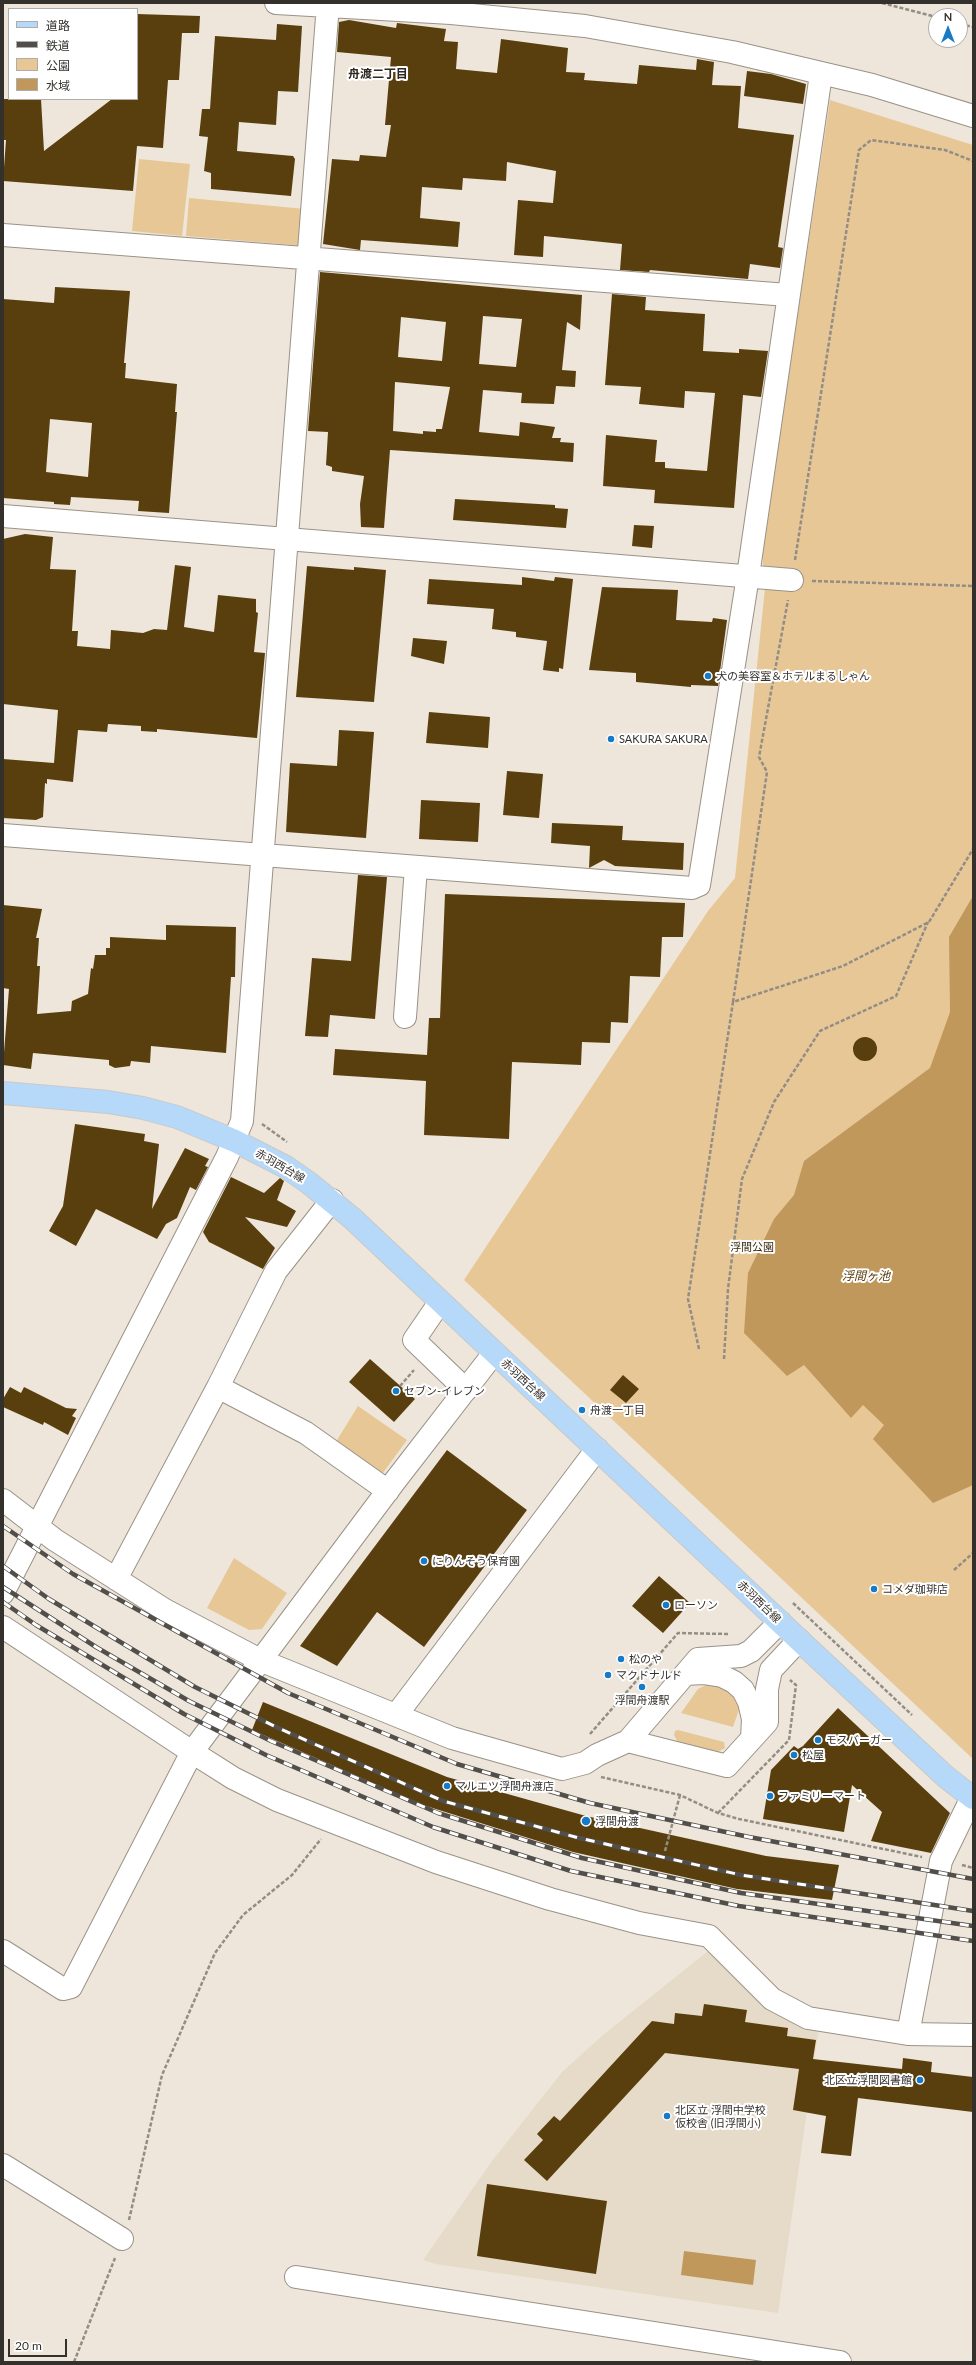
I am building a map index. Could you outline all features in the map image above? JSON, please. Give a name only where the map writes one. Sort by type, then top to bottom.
[{"type":"main road","name":"赤羽西台線","points":[[3,1093],[108,1102],[143,1108],[177,1117],[235,1141],[286,1167],[332,1200],[799,1640],[941,1772],[972,1798]]},
{"type":"street","points":[[276,3],[328,4],[585,26],[732,52],[872,85],[973,116]]},
{"type":"street","points":[[3,1593],[36,1525],[235,1141],[242,1121],[328,4]]},
{"type":"street","points":[[3,835],[692,888],[699,885],[748,576],[821,74]]},
{"type":"street","points":[[3,235],[788,295]]},
{"type":"street","points":[[3,516],[792,580]]},
{"type":"street","points":[[405,1016],[416,867]]},
{"type":"street","points":[[116,1579],[218,1387],[276,1271],[332,1200]]},
{"type":"street","points":[[440,1302],[414,1340],[466,1390]]},
{"type":"street","points":[[3,1951],[63,1989],[71,1987],[192,1752],[262,1661],[388,1491],[494,1354]]},
{"type":"street","points":[[218,1387],[306,1433],[388,1491]]},
{"type":"street","points":[[397,1714],[597,1449]]},
{"type":"street","points":[[3,1500],[36,1525],[165,1610],[262,1661],[397,1714],[452,1738],[562,1769],[585,1763],[597,1755],[628,1741],[698,1659],[729,1658],[751,1651],[780,1622]]},
{"type":"street","points":[[3,1627],[233,1778],[277,1800],[436,1862],[550,1899],[639,1923],[709,1936],[772,1999],[808,2018],[908,2034],[973,2035]]},
{"type":"street","points":[[628,1741],[727,1766],[767,1722],[767,1690],[771,1670],[799,1640]]},
{"type":"street","points":[[685,1674],[703,1673],[722,1676],[734,1682],[743,1690],[749,1702],[753,1719],[752,1738]]},
{"type":"street","points":[[908,2034],[941,1861],[972,1798]]},
{"type":"street","points":[[3,2166],[122,2239]]},
{"type":"street","points":[[296,2277],[840,2362]]},
{"type":"path","points":[[882,3],[928,15]]},
{"type":"path","points":[[699,1349],[688,1299],[767,772],[759,757],[792,580],[859,150],[871,140],[945,150],[973,161]]},
{"type":"path","points":[[792,580],[973,586]]},
{"type":"path","points":[[724,1359],[728,1289],[742,1179],[774,1102],[820,1031],[896,996],[929,922],[973,849]]},
{"type":"path","points":[[733,1002],[843,966],[929,922]]},
{"type":"path","points":[[954,1570],[973,1553]]},
{"type":"path","points":[[587,1738],[678,1633],[736,1634]]},
{"type":"path","points":[[718,1813],[789,1740],[796,1685],[788,1678],[794,1674]]},
{"type":"path","points":[[600,1777],[680,1795],[718,1813],[973,1868]]},
{"type":"path","points":[[665,1851],[680,1795]]},
{"type":"path","points":[[74,2362],[128,2222],[162,2075],[215,1953],[243,1914],[292,1875],[334,1823]]},
{"type":"shaded area","name":"北区立 浮間中学校 仮校舎 (旧浮間小)","points":[[708,1951],[769,2008],[819,2027],[778,2313],[435,2264],[423,2260],[492,2161],[563,2071],[603,2035]]},
{"type":"green space","name":"浮間公園","points":[[830,100],[973,145],[973,1759],[464,1280],[708,911],[735,878],[765,588],[762,552]]},
{"type":"green space","points":[[139,159],[190,164],[182,236],[132,231]]},
{"type":"green space","points":[[189,198],[305,209],[304,246],[186,236]]},
{"type":"green space","points":[[358,1406],[407,1440],[380,1477],[334,1445]]},
{"type":"green space","points":[[234,1558],[287,1593],[262,1629],[249,1630],[207,1608]]},
{"type":"green space","points":[[706,1685],[715,1685],[732,1692],[740,1707],[733,1727],[681,1713],[698,1689]]},
{"type":"green space","points":[[678,1730],[724,1742],[725,1748],[716,1753],[680,1746],[674,1735],[675,1731]]},
{"type":"water","name":"浮間ヶ池","points":[[973,896],[973,1485],[933,1503],[873,1439],[884,1425],[863,1405],[851,1418],[804,1365],[787,1376],[744,1333],[748,1273],[774,1219],[794,1195],[804,1161],[930,1068],[950,1012],[949,937]]},
{"type":"water","points":[[684,2251],[756,2260],[753,2285],[681,2275]]},
{"type":"building","points":[[138,14],[200,16],[199,33],[182,33],[179,80],[168,80],[163,148],[137,146],[133,191],[3,181],[6,140],[3,140],[3,99],[41,100],[44,151],[111,100],[138,100]]},
{"type":"building","points":[[349,20],[396,28],[397,23],[446,29],[444,41],[458,42],[456,69],[497,73],[501,39],[568,48],[566,72],[585,73],[584,80],[637,84],[639,65],[696,70],[697,59],[714,62],[712,85],[741,86],[738,128],[794,135],[778,247],[783,248],[780,268],[750,264],[748,279],[650,270],[649,272],[620,270],[622,244],[544,236],[543,257],[514,255],[518,200],[553,203],[556,171],[507,162],[506,181],[463,178],[462,190],[422,187],[420,218],[460,222],[458,247],[361,240],[360,250],[323,244],[332,159],[359,161],[360,155],[386,157],[391,125],[385,125],[391,57],[337,52],[339,22]]},
{"type":"building","points":[[277,24],[302,26],[298,92],[278,91],[276,125],[239,122],[237,151],[293,156],[295,159],[291,196],[211,189],[211,173],[204,171],[208,137],[199,136],[202,109],[210,109],[215,36],[276,40]]},
{"type":"building","points":[[747,71],[771,74],[806,84],[803,104],[744,96]]},
{"type":"building","points":[[320,272],[582,295],[580,330],[567,322],[562,370],[576,371],[575,387],[556,386],[554,404],[521,403],[522,393],[483,390],[479,432],[519,436],[520,422],[555,427],[552,438],[561,438],[560,442],[574,443],[573,462],[390,450],[384,528],[361,527],[360,504],[364,476],[332,471],[332,467],[326,465],[328,432],[308,431]],"holes":[[[483,316],[522,319],[516,367],[479,364]],[[401,317],[446,322],[442,361],[398,357]],[[395,382],[450,387],[442,429],[436,429],[436,432],[423,431],[423,434],[393,431]]]},
{"type":"building","points":[[55,287],[130,291],[124,363],[126,363],[125,378],[177,384],[175,412],[177,412],[169,513],[138,511],[139,501],[71,497],[70,505],[54,504],[54,502],[3,498],[3,299],[54,303]],"holes":[[[50,419],[92,423],[88,477],[46,472]]]},
{"type":"building","points":[[612,294],[646,297],[645,310],[705,314],[703,351],[739,353],[739,349],[768,351],[761,397],[743,395],[734,508],[654,503],[655,490],[603,486],[606,435],[657,440],[655,462],[665,462],[665,468],[707,471],[715,393],[685,391],[684,408],[639,404],[641,387],[605,385]]},
{"type":"building","points":[[455,499],[555,505],[555,508],[568,509],[566,528],[453,520]]},
{"type":"building","points":[[634,525],[654,526],[652,548],[632,546]]},
{"type":"building","points":[[25,534],[53,537],[50,569],[76,570],[72,631],[78,631],[77,646],[110,649],[111,630],[143,633],[154,629],[167,630],[175,565],[191,567],[184,627],[214,632],[218,595],[256,599],[256,612],[258,613],[254,652],[265,653],[257,738],[157,729],[157,732],[141,731],[141,726],[108,724],[107,732],[78,730],[73,782],[47,779],[47,784],[45,783],[43,817],[36,820],[3,818],[3,759],[54,763],[58,710],[3,704],[3,539]]},
{"type":"building","points":[[307,566],[354,570],[354,567],[386,570],[374,702],[296,697]]},
{"type":"building","points":[[522,577],[554,581],[555,577],[573,579],[563,669],[559,668],[559,672],[543,670],[547,641],[516,637],[516,632],[492,629],[494,609],[427,604],[429,579],[522,585]]},
{"type":"building","points":[[602,587],[678,590],[676,620],[712,622],[713,618],[727,620],[718,686],[691,685],[691,687],[636,682],[636,673],[589,670]]},
{"type":"building","points":[[413,638],[447,641],[444,664],[411,656]]},
{"type":"building","points":[[429,712],[490,717],[488,748],[426,743]]},
{"type":"building","points":[[339,730],[374,732],[366,838],[286,832],[290,763],[337,766]]},
{"type":"building","points":[[507,771],[543,774],[539,818],[503,815]]},
{"type":"building","points":[[421,800],[480,803],[478,842],[419,839]]},
{"type":"building","points":[[552,823],[623,826],[622,840],[684,843],[683,870],[615,866],[604,860],[589,868],[590,846],[551,843]]},
{"type":"building","points":[[358,875],[387,877],[375,1019],[330,1015],[328,1037],[305,1036],[312,958],[351,961]]},
{"type":"building","points":[[445,894],[685,903],[683,937],[662,937],[660,977],[630,976],[628,1023],[611,1022],[610,1043],[582,1042],[581,1065],[512,1062],[509,1139],[424,1135],[426,1081],[333,1075],[335,1049],[427,1055],[429,1018],[440,1018]]},
{"type":"building","points":[[3,905],[42,909],[36,938],[39,938],[37,966],[40,966],[37,1014],[71,1011],[72,1001],[88,994],[91,968],[93,969],[95,955],[106,955],[106,948],[110,948],[110,937],[166,940],[166,925],[236,927],[235,977],[231,977],[226,1053],[151,1046],[150,1063],[131,1061],[130,1066],[115,1068],[109,1065],[109,1060],[33,1053],[31,1069],[3,1065],[9,989],[3,988]]},
{"type":"building","points":[[865,1037],[873,1041],[877,1049],[873,1057],[865,1061],[857,1057],[853,1049],[857,1041]]},
{"type":"building","points":[[75,1124],[145,1134],[144,1141],[159,1144],[152,1209],[185,1148],[209,1159],[205,1166],[208,1167],[196,1190],[190,1187],[177,1218],[166,1224],[157,1239],[96,1209],[76,1246],[49,1231],[63,1206]]},
{"type":"building","points":[[231,1177],[264,1193],[280,1178],[284,1181],[277,1200],[296,1211],[287,1227],[245,1217],[275,1248],[263,1269],[209,1242],[203,1232]]},
{"type":"building","points":[[370,1359],[415,1399],[394,1422],[349,1382]]},
{"type":"building","points":[[623,1375],[639,1389],[626,1403],[610,1390]]},
{"type":"building","points":[[10,1387],[21,1393],[24,1387],[66,1408],[77,1409],[72,1416],[76,1418],[68,1435],[44,1422],[43,1425],[3,1407],[3,1399]]},
{"type":"building","points":[[447,1450],[527,1510],[424,1647],[377,1612],[337,1666],[300,1646]]},
{"type":"building","points":[[659,1576],[690,1603],[663,1633],[632,1606]]},
{"type":"building","points":[[263,1702],[447,1777],[586,1816],[766,1856],[839,1865],[832,1900],[737,1889],[573,1852],[423,1805],[252,1730]]},
{"type":"building","points":[[838,1708],[950,1813],[931,1853],[871,1841],[882,1812],[852,1785],[844,1832],[763,1819],[771,1770],[794,1746],[798,1749],[803,1746]]},
{"type":"building","points":[[704,2004],[747,2010],[745,2022],[788,2028],[787,2036],[816,2040],[813,2059],[902,2069],[903,2058],[932,2062],[931,2072],[973,2077],[973,2112],[858,2098],[851,2156],[821,2153],[826,2116],[793,2110],[799,2069],[665,2053],[547,2181],[524,2160],[543,2140],[537,2134],[554,2116],[560,2121],[652,2021],[674,2024],[675,2013],[702,2016]]},
{"type":"building","points":[[487,2184],[607,2201],[596,2274],[477,2256]]},
{"type":"railway","points":[[3,1526],[73,1574],[288,1693],[457,1764],[590,1803],[749,1837],[973,1879]]},
{"type":"railway","points":[[3,1566],[49,1599],[195,1687],[276,1727],[443,1801],[579,1838],[741,1875],[973,1911]]},
{"type":"railway","points":[[3,1587],[96,1647],[189,1701],[271,1741],[438,1813],[582,1858],[741,1893],[973,1926]]},
{"type":"railway","points":[[3,1602],[36,1625],[184,1714],[266,1755],[433,1827],[571,1871],[739,1906],[973,1941]]},
{"type":"place","name":"犬の美容室＆ホテルまるしゃん","points":[[708,676]]},
{"type":"place","name":"SAKURA SAKURA","points":[[611,739]]},
{"type":"place","name":"セブン-イレブン","points":[[396,1391]]},
{"type":"place","name":"舟渡一丁目","points":[[582,1410]]},
{"type":"place","name":"にりんそう保育園","points":[[424,1561]]},
{"type":"place","name":"コメダ珈琲店","points":[[874,1589]]},
{"type":"place","name":"ローソン","points":[[666,1605]]},
{"type":"place","name":"松のや","points":[[621,1659]]},
{"type":"place","name":"マクドナルド","points":[[608,1675]]},
{"type":"place","name":"浮間舟渡駅","points":[[642,1687]]},
{"type":"place","name":"モスバーガー","points":[[818,1740]]},
{"type":"place","name":"松屋","points":[[794,1755]]},
{"type":"place","name":"マルエツ浮間舟渡店","points":[[447,1786]]},
{"type":"place","name":"ファミリーマート","points":[[770,1796]]},
{"type":"place","name":"浮間舟渡","points":[[586,1821]]},
{"type":"place","name":"北区立浮間図書館","points":[[920,2080]]},
{"type":"place","name":"北区立 浮間中学校 仮校舎 (旧浮間小)","points":[[667,2116]]},
{"type":"district","name":"舟渡二丁目","points":[[378,74]]}]
